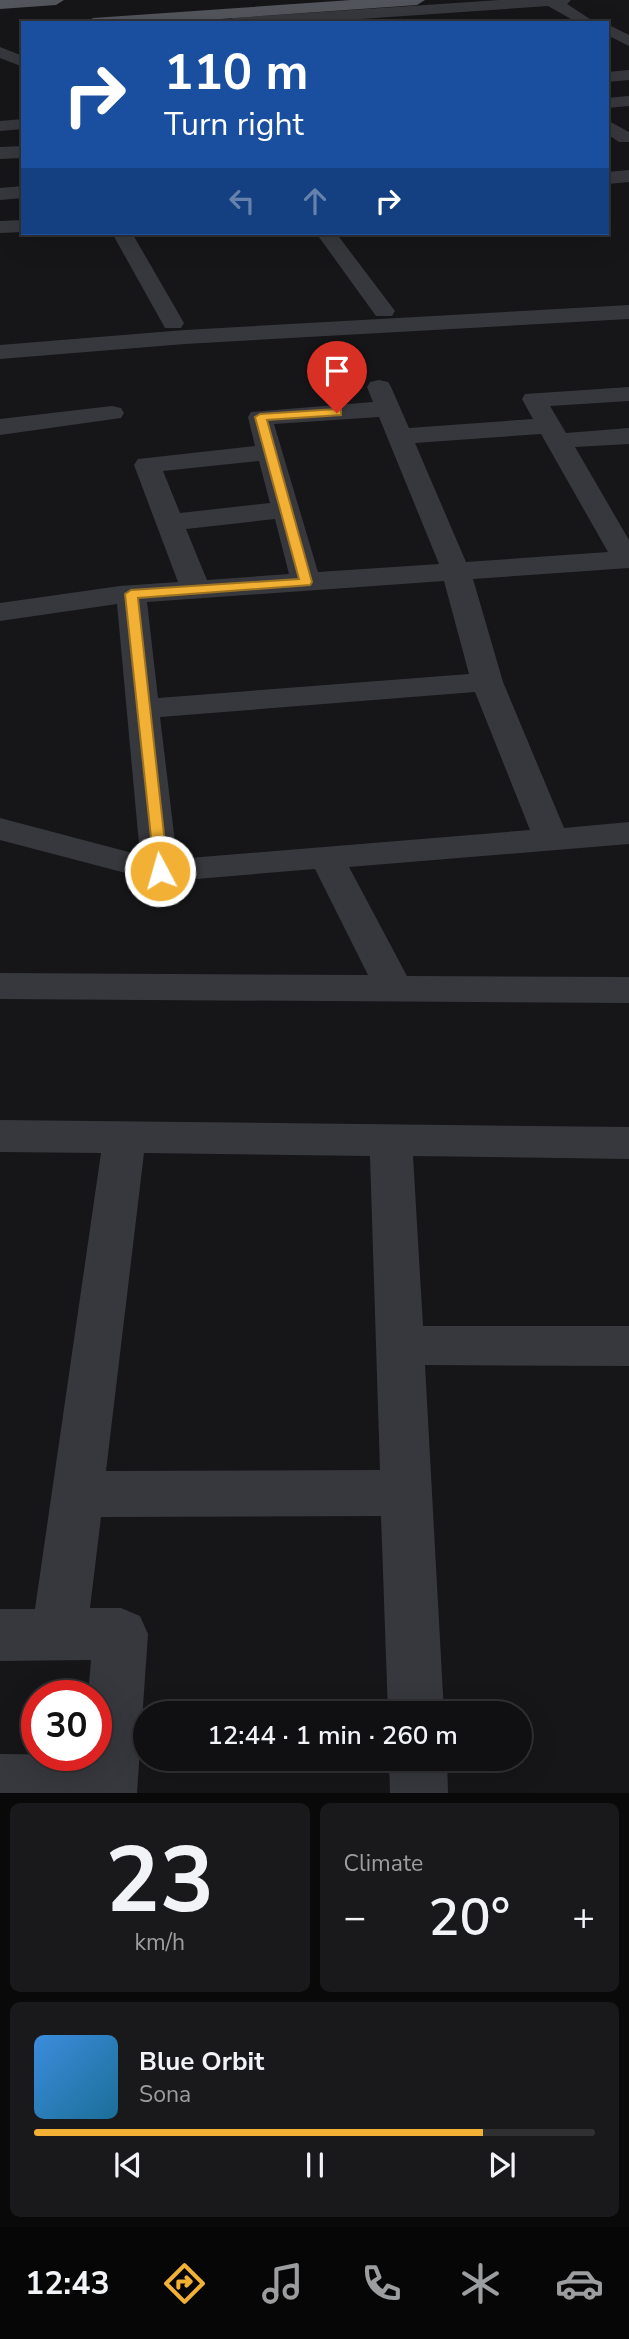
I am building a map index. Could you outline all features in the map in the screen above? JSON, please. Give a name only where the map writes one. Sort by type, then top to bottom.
[{"type":"main road","points":[[0,4],[56,0]]},
{"type":"main road","points":[[121,21],[417,0]]},
{"type":"street","points":[[262,21],[564,0]]},
{"type":"street","points":[[551,1],[586,21]]},
{"type":"street","points":[[609,27],[629,22]]},
{"type":"street","points":[[609,28],[629,43]]},
{"type":"street","points":[[609,46],[629,43]]},
{"type":"street","points":[[0,52],[21,61]]},
{"type":"street","points":[[609,77],[629,75]]},
{"type":"street","points":[[609,103],[629,101]]},
{"type":"street","points":[[0,126],[21,124]]},
{"type":"street","points":[[0,153],[21,152]]},
{"type":"street","points":[[609,178],[629,176]]},
{"type":"street","points":[[0,194],[21,192]]},
{"type":"street","points":[[0,228],[21,226]]},
{"type":"street","points":[[123,235],[173,323]]},
{"type":"street","points":[[327,235],[384,311]]},
{"type":"street","points":[[0,338],[173,323],[384,311],[626,313]]},
{"type":"street","points":[[0,352],[185,337],[626,313]]},
{"type":"street","points":[[0,612],[131,594],[627,559],[534,399],[629,394]]},
{"type":"street","points":[[306,582],[260,417],[384,398],[456,571],[488,682],[552,839]]},
{"type":"street","points":[[0,427],[112,413]]},
{"type":"street","points":[[400,436],[554,433],[629,436]]},
{"type":"street","points":[[196,590],[147,465],[270,452]]},
{"type":"street","points":[[169,523],[286,509]]},
{"type":"street","points":[[131,594],[160,871]]},
{"type":"street","points":[[143,709],[488,682]]},
{"type":"street","points":[[0,829],[160,871],[629,833]]},
{"type":"street","points":[[327,858],[394,988]]},
{"type":"street","points":[[0,986],[394,988],[628,995]]},
{"type":"street","points":[[0,1136],[629,1143]]},
{"type":"street","points":[[60,1634],[125,1137]]},
{"type":"street","points":[[391,1140],[416,1701]]},
{"type":"street","points":[[400,1345],[629,1346]]},
{"type":"street","points":[[78,1494],[407,1493]]},
{"type":"street","points":[[0,1635],[121,1634],[108,1787],[0,1783]]},
{"type":"street","points":[[418,1771],[419,1793]]},
{"type":"route","points":[[160,871],[131,594],[306,582],[260,417],[337,413]]}]
